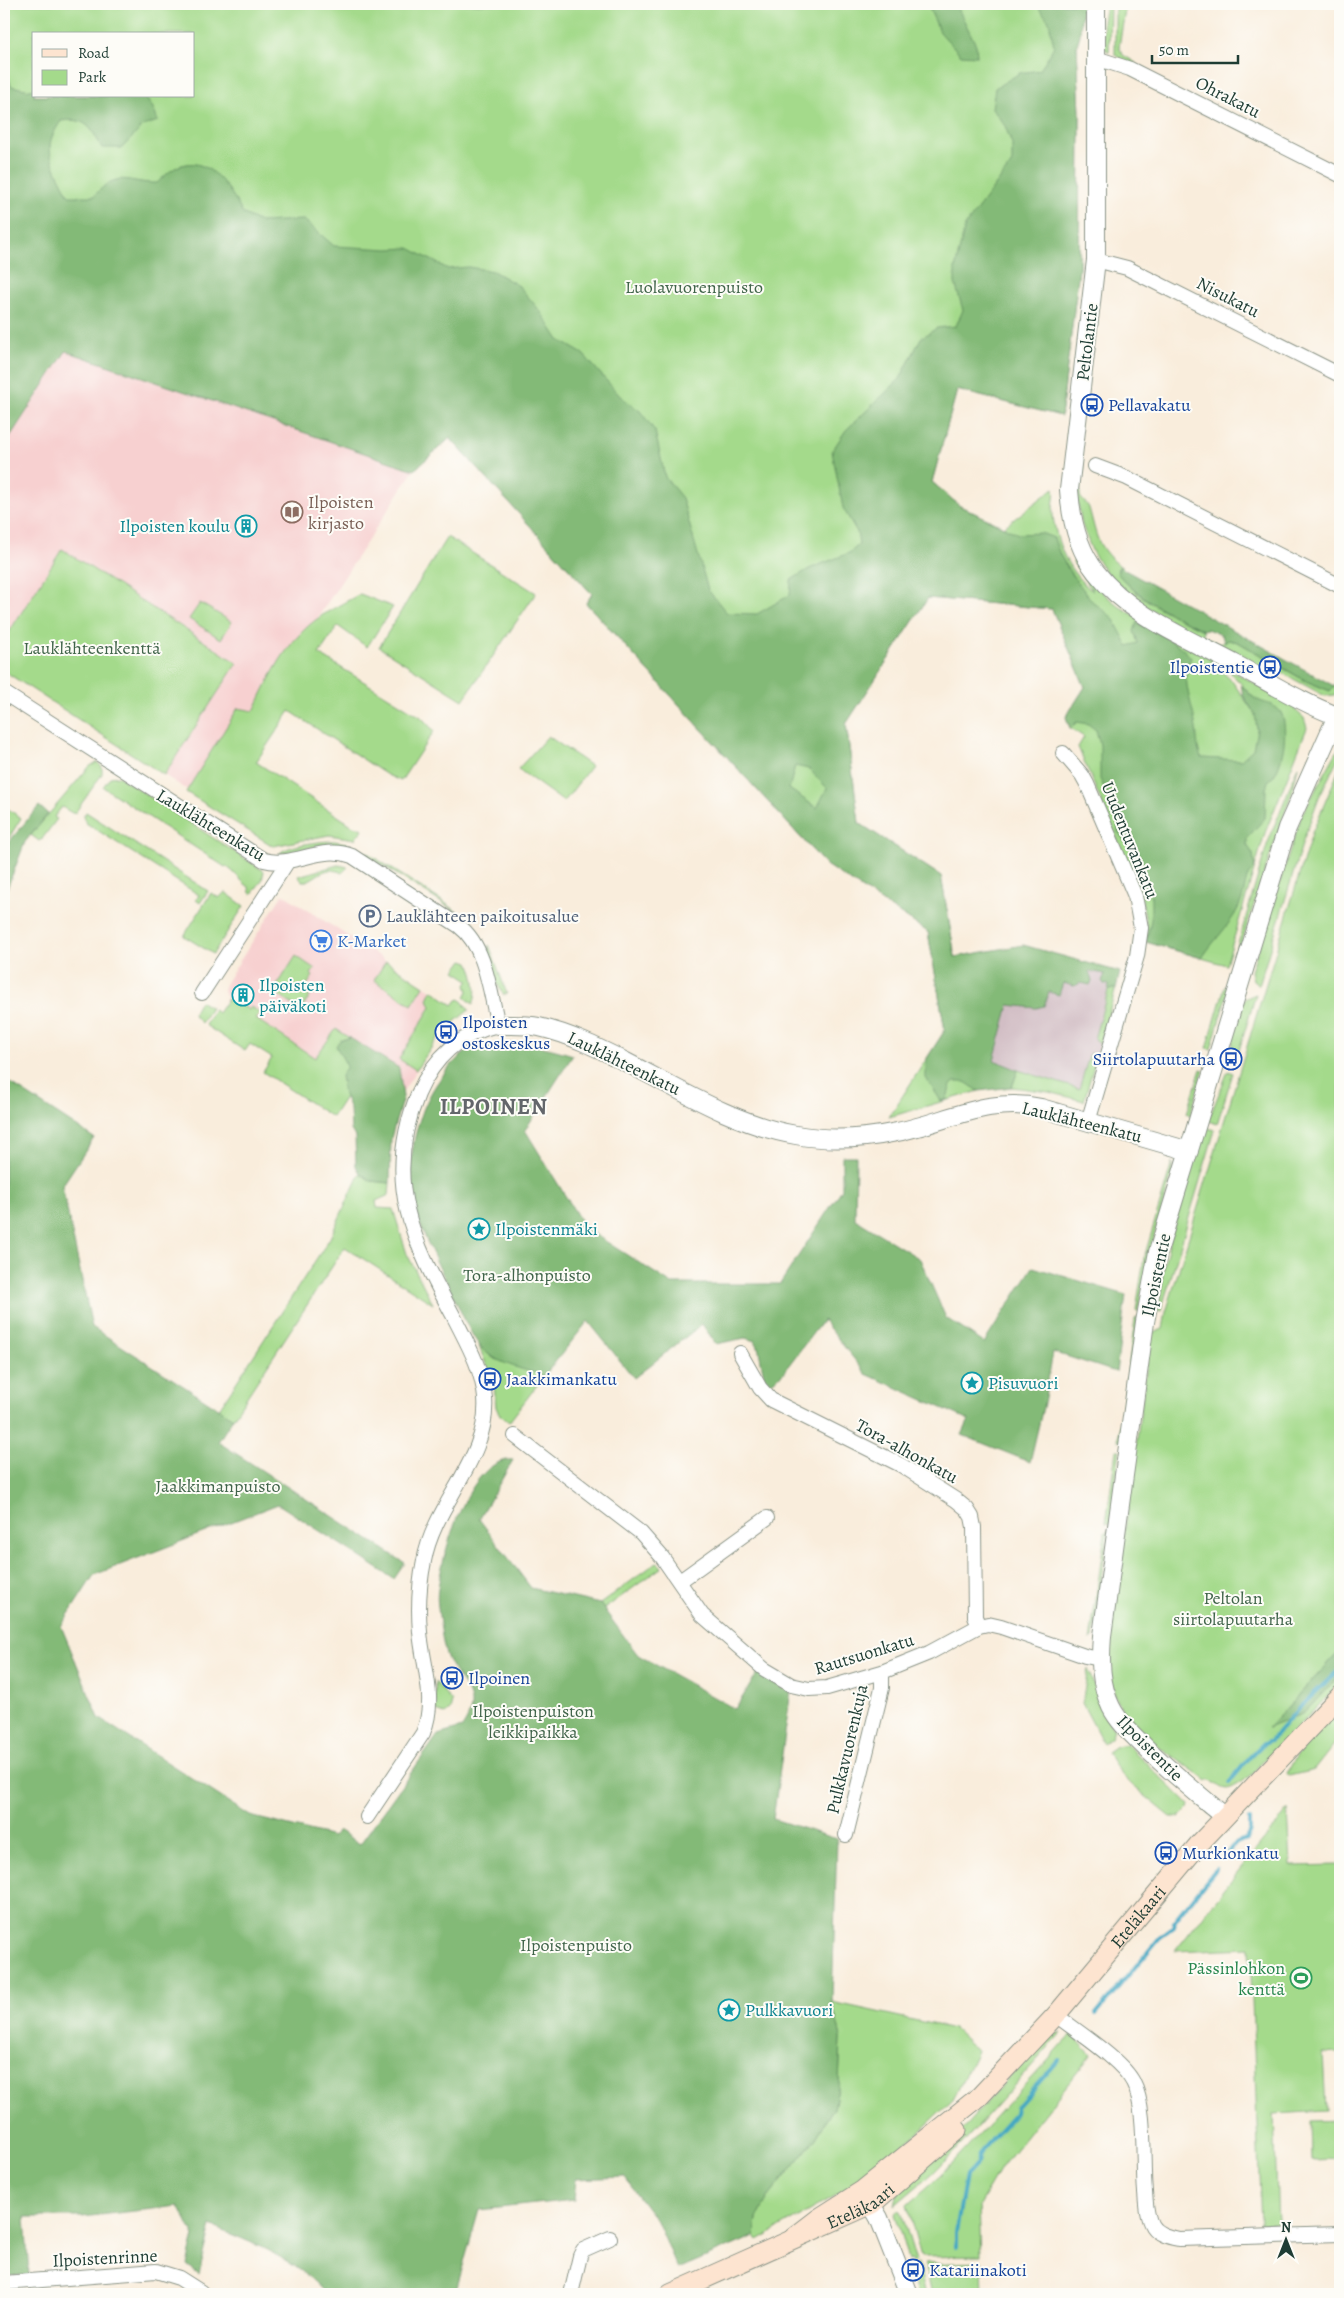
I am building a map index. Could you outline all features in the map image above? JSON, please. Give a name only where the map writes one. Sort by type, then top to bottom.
[{"type":"main road","name":"Eteläkaari","points":[[670,2294],[794,2238],[825,2227],[868,2197],[964,2122],[980,2096],[1056,2015],[1161,1887],[1224,1816],[1252,1791],[1340,1696]]},
{"type":"street","name":"Peltolantie","points":[[1096,4],[1096,260],[1069,490],[1072,519],[1087,558],[1112,591],[1133,607],[1248,671],[1339,714]]},
{"type":"street","name":"Ohrakatu","points":[[1096,58],[1112,61],[1130,69],[1340,175]]},
{"type":"street","name":"Nisukatu","points":[[1096,260],[1127,268],[1340,375]]},
{"type":"street","points":[[1095,466],[1127,478],[1340,586]]},
{"type":"street","name":"Lauklähteenkatu","points":[[4,694],[264,860],[277,863],[334,851],[352,856],[468,932],[479,949],[498,1025],[538,1027],[573,1037],[703,1102],[759,1125],[798,1136],[839,1138],[877,1136],[898,1132],[975,1109],[1017,1105],[1041,1108],[1189,1151]]},
{"type":"street","name":"Ilpoistentie","points":[[1224,1816],[1164,1765],[1120,1720],[1112,1708],[1104,1689],[1100,1659],[1151,1283],[1287,828],[1339,714]]},
{"type":"street","name":"Uudentuvankatu","points":[[1063,753],[1087,784],[1135,896],[1141,928],[1137,956],[1088,1122]]},
{"type":"street","points":[[202,993],[288,861]]},
{"type":"street","points":[[367,1817],[423,1733],[428,1720],[429,1690],[421,1640],[419,1612],[424,1560],[434,1527],[478,1444],[484,1416],[485,1397],[478,1367],[466,1340],[428,1269],[413,1233],[404,1201],[402,1171],[406,1127],[418,1095],[439,1060],[462,1037],[498,1025]]},
{"type":"street","name":"Tora-alhonkatu","points":[[740,1353],[760,1388],[771,1400],[901,1465],[967,1509],[972,1517],[974,1527],[975,1616],[980,1626]]},
{"type":"street","name":"Rautsuonkatu","points":[[516,1436],[641,1533],[680,1581],[696,1607],[714,1626],[764,1668],[791,1684],[808,1689],[827,1688],[882,1672],[929,1653],[980,1626]]},
{"type":"street","points":[[680,1581],[766,1518]]},
{"type":"street","points":[[980,1626],[988,1624],[1002,1627],[1100,1659]]},
{"type":"street","name":"Pulkkavuorenkuja","points":[[846,1835],[882,1688],[882,1672]]},
{"type":"street","points":[[1056,2015],[1111,2058],[1127,2073],[1134,2083],[1140,2108],[1146,2206],[1153,2226],[1159,2232],[1179,2239],[1340,2234]]},
{"type":"street","points":[[868,2197],[909,2294]]},
{"type":"street","points":[[571,2294],[583,2250],[610,2238]]},
{"type":"street","name":"Ilpoistenrinne","points":[[4,2283],[156,2271],[179,2278],[201,2292],[200,2294]]},
{"type":"shaded area","points":[[65,351],[414,470],[200,798],[164,775],[236,663],[4,640],[4,446]]},
{"type":"shaded area","points":[[283,894],[457,1007],[384,1121],[218,1013],[227,998],[223,991],[225,984]]},
{"type":"shaded area","points":[[1023,945],[1120,972],[1084,1101],[1021,1084],[979,1091]]},
{"type":"green space","name":"Luolavuorenpuisto","points":[[4,4],[1075,4],[1080,114],[1079,269],[1061,416],[957,390],[932,482],[960,506],[1004,527],[1054,488],[1053,515],[1057,536],[1065,558],[1085,584],[1093,591],[1073,562],[1075,560],[1104,594],[1120,607],[1296,707],[1295,710],[1304,718],[1307,728],[1265,833],[1226,965],[1146,942],[1146,922],[1141,895],[1078,747],[1084,737],[1070,728],[1066,717],[1085,687],[1052,609],[928,598],[846,724],[859,823],[941,876],[979,1091],[889,1117],[945,1030],[928,932],[826,865],[586,603],[592,594],[450,438],[414,470],[66,351],[4,444]],"holes":[[[1209,659],[1229,671],[1255,699],[1255,714],[1232,681]]]},
{"type":"green space","points":[[927,4],[956,4],[976,45],[977,56],[961,55],[940,32]]},
{"type":"green space","points":[[1036,4],[1082,4],[1080,35],[1077,45],[1080,114],[1079,269],[1061,416],[957,390],[932,482],[960,506],[1018,534],[1041,533],[1054,538],[1060,555],[1070,572],[1092,601],[1113,618],[1128,646],[1138,643],[1134,631],[1137,623],[1179,646],[1191,658],[1188,666],[1187,682],[1201,758],[1241,760],[1253,749],[1257,730],[1255,714],[1243,695],[1241,685],[1254,698],[1274,706],[1280,711],[1283,718],[1285,737],[1278,769],[1268,781],[1266,789],[1265,818],[1247,838],[1247,845],[1253,854],[1255,867],[1247,878],[1242,899],[1234,915],[1202,958],[1146,942],[1151,920],[1151,894],[1143,885],[1137,850],[1125,842],[1118,832],[1117,815],[1100,779],[1100,745],[1096,730],[1088,724],[1077,722],[1070,728],[1066,717],[1085,687],[1052,609],[928,598],[846,724],[859,823],[941,876],[955,957],[1023,945],[1120,972],[1116,988],[1108,991],[1109,985],[1104,984],[1102,981],[1105,974],[1089,971],[1092,981],[1090,985],[1081,983],[1074,986],[1063,983],[1059,995],[1049,992],[1044,1006],[1036,1008],[1009,1005],[994,1060],[1018,1070],[1012,1087],[979,1091],[965,1082],[954,1082],[950,1087],[947,1099],[941,1101],[926,1078],[926,1060],[945,1030],[928,932],[826,865],[586,603],[592,594],[450,438],[414,470],[66,351],[4,446],[4,62],[11,86],[32,89],[32,98],[146,98],[153,108],[158,121],[143,126],[122,148],[102,148],[87,125],[77,121],[61,121],[52,136],[50,152],[57,172],[69,196],[94,196],[110,182],[117,180],[124,179],[157,183],[172,170],[184,165],[195,164],[205,167],[215,174],[231,193],[242,213],[260,222],[304,220],[334,246],[388,249],[409,248],[448,269],[468,267],[493,271],[519,286],[540,311],[559,340],[583,354],[620,396],[640,411],[655,431],[665,477],[682,498],[708,590],[727,613],[757,614],[790,595],[791,580],[809,569],[849,553],[859,545],[857,532],[843,508],[832,451],[846,430],[900,379],[921,338],[937,328],[956,326],[963,310],[955,283],[955,269],[965,226],[1012,163],[1012,144],[1005,126],[992,108],[995,88],[1020,73],[1040,70],[1054,46],[1049,21]],"holes":[[[795,766],[809,769],[827,788],[817,808],[789,789]]]},
{"type":"green space","points":[[1106,4],[1110,4],[1109,52],[1104,48],[1103,21]]},
{"type":"green space","points":[[1115,4],[1126,4],[1119,47],[1123,55],[1136,63],[1132,64],[1115,55]]},
{"type":"green space","points":[[1079,464],[1084,466],[1080,496],[1088,507],[1098,540],[1106,553],[1120,566],[1117,569],[1132,589],[1167,612],[1203,630],[1203,635],[1218,644],[1229,640],[1238,642],[1269,660],[1265,667],[1240,659],[1138,602],[1106,572],[1093,553],[1082,525],[1077,498]]},
{"type":"green space","points":[[447,537],[536,593],[463,700],[379,647]]},
{"type":"green space","name":"Lauklähteenkenttä","points":[[62,549],[237,663],[164,775],[4,671],[4,640]]},
{"type":"green space","points":[[1120,566],[1334,686],[1330,691],[1306,681],[1238,642],[1229,640],[1224,642],[1222,635],[1207,629],[1203,630],[1168,612],[1146,599],[1125,582],[1117,573]]},
{"type":"green space","points":[[360,594],[393,607],[367,647],[338,626],[319,654],[421,717],[434,731],[401,781],[387,775],[290,711],[256,762],[353,826],[363,829],[355,839],[329,835],[273,846],[186,792],[238,708],[254,711],[275,669],[294,641],[322,615]]},
{"type":"green space","points":[[200,603],[232,622],[221,639],[189,619]]},
{"type":"green space","points":[[1277,665],[1306,681],[1330,691],[1340,676],[1340,692],[1325,696],[1275,669]]},
{"type":"green space","points":[[548,736],[591,766],[564,802],[518,769]]},
{"type":"green space","points":[[1339,748],[1340,755],[1319,797],[1304,838],[1259,985],[1253,980],[1251,971],[1302,814]]},
{"type":"green space","points":[[97,762],[102,767],[102,774],[75,813],[62,807],[54,817],[57,819],[42,839],[39,841],[31,835],[89,767]]},
{"type":"green space","points":[[1298,766],[1293,789],[1232,974],[1229,975],[1267,845]]},
{"type":"green space","name":"Peltolan siirtolapuutarha","points":[[1340,767],[1340,1651],[1269,1727],[1304,1713],[1340,1675],[1340,1684],[1245,1780],[1227,1789],[1219,1787],[1210,1779],[1207,1781],[1148,1738],[1127,1717],[1115,1695],[1108,1657],[1151,1334],[1163,1329],[1166,1312],[1312,833]]},
{"type":"green space","points":[[118,776],[264,871],[262,880],[252,894],[249,887],[226,866],[103,787],[110,777]]},
{"type":"green space","points":[[4,806],[21,818],[7,841],[4,839]]},
{"type":"green space","points":[[39,806],[48,814],[25,842],[4,896],[4,853],[8,843]]},
{"type":"green space","points":[[86,812],[208,891],[200,903],[196,900],[199,895],[86,823],[83,817]]},
{"type":"green space","points":[[334,841],[347,843],[348,845],[322,845],[279,854],[296,846]]},
{"type":"green space","points":[[366,852],[451,907],[461,915],[368,856]]},
{"type":"green space","points":[[338,865],[348,867],[342,873],[327,870],[307,881],[302,881],[298,876]]},
{"type":"green space","points":[[225,892],[244,906],[213,954],[184,936],[211,893],[219,898]]},
{"type":"green space","points":[[489,945],[507,994],[504,995],[492,972],[488,958]]},
{"type":"green space","points":[[296,956],[315,969],[311,974],[313,976],[303,991],[310,996],[301,1010],[273,992]]},
{"type":"green space","points":[[463,960],[469,962],[474,977],[476,994],[473,1004],[465,997],[468,991],[466,985],[469,980],[455,971]]},
{"type":"green space","points":[[386,961],[424,986],[412,1005],[374,980]]},
{"type":"green space","points":[[1225,986],[1229,987],[1211,1049],[1207,1048]]},
{"type":"green space","points":[[1116,988],[1100,1043],[1094,1039],[1108,991]]},
{"type":"green space","points":[[432,990],[453,1005],[460,999],[469,1010],[442,1032],[416,1070],[399,1059],[431,1007],[428,999]]},
{"type":"green space","points":[[1256,994],[1237,1057],[1233,1055],[1234,1051],[1232,1050],[1234,1029],[1244,999]]},
{"type":"green space","points":[[229,997],[249,1010],[251,1007],[260,1013],[256,1019],[315,1058],[336,1029],[373,1054],[332,1117],[263,1072],[272,1058],[250,1044],[245,1051],[205,1025],[214,1010],[218,1013]]},
{"type":"green space","points":[[200,1001],[211,1008],[201,1023],[193,1014]]},
{"type":"green space","points":[[350,1038],[399,1068],[403,1097],[391,1138],[390,1183],[371,1181],[360,1173],[356,1166],[355,1137],[351,1130],[350,1109],[344,1095],[341,1076],[347,1066],[336,1046],[340,1040]]},
{"type":"green space","name":"Tora-alhonpuisto","points":[[479,1042],[485,1046],[508,1043],[529,1044],[573,1055],[525,1130],[585,1228],[672,1284],[780,1284],[842,1189],[842,1156],[856,1156],[855,1219],[920,1259],[946,1318],[984,1343],[1033,1267],[1126,1295],[1116,1372],[1053,1352],[1044,1403],[1030,1462],[962,1435],[969,1420],[866,1374],[823,1320],[782,1374],[766,1386],[758,1346],[755,1341],[745,1338],[716,1344],[702,1324],[634,1378],[588,1321],[544,1376],[501,1362],[480,1346],[468,1326],[425,1237],[415,1209],[411,1182],[414,1141],[427,1101],[449,1067]]},
{"type":"green space","points":[[1090,1053],[1097,1055],[1084,1101],[1049,1092],[1012,1087],[1018,1070],[1079,1089]]},
{"type":"green space","points":[[1201,1069],[1204,1070],[1190,1116],[1187,1113]]},
{"type":"green space","points":[[1228,1071],[1233,1073],[1217,1124],[1208,1121]]},
{"type":"green space","name":"Ilpoistenpuisto","points":[[4,1079],[94,1138],[62,1186],[92,1327],[233,1418],[218,1442],[405,1563],[394,1579],[278,1504],[94,1575],[61,1626],[99,1718],[250,1816],[333,1837],[338,1830],[360,1844],[438,1735],[462,1728],[468,1716],[471,1699],[447,1657],[440,1624],[437,1593],[445,1554],[452,1532],[471,1490],[483,1474],[497,1463],[513,1460],[479,1519],[531,1588],[600,1604],[638,1655],[735,1709],[759,1671],[791,1690],[773,1819],[837,1839],[832,2002],[841,2037],[839,2083],[834,2108],[816,2138],[767,2199],[757,2218],[755,2236],[678,2269],[657,2221],[624,2177],[576,2179],[574,2200],[479,2210],[455,2294],[326,2294],[301,2271],[273,2253],[211,2226],[199,2274],[187,2265],[194,2236],[179,2206],[82,2217],[25,2217],[29,2275],[4,2276]]},
{"type":"green space","points":[[1204,1127],[1215,1130],[1161,1311],[1158,1311],[1155,1307],[1165,1261]]},
{"type":"green space","points":[[1172,1163],[1172,1174],[1148,1258],[1138,1312],[1136,1310],[1144,1258]]},
{"type":"green space","points":[[360,1173],[371,1181],[390,1183],[389,1195],[376,1201],[377,1208],[393,1209],[407,1254],[433,1304],[345,1247],[233,1418],[219,1409],[330,1238]]},
{"type":"green space","points":[[1138,1317],[1121,1441],[1118,1441],[1135,1319]]},
{"type":"green space","points":[[479,1346],[493,1358],[544,1376],[509,1422],[499,1414],[496,1407],[493,1372],[489,1372]]},
{"type":"green space","points":[[1116,1450],[1120,1450],[1111,1524],[1106,1523]]},
{"type":"green space","points":[[1108,1530],[1093,1638],[1090,1641],[1105,1532]]},
{"type":"green space","points":[[657,1562],[662,1567],[604,1609],[600,1604]]},
{"type":"green space","points":[[1340,1651],[1340,1675],[1304,1713],[1268,1728]]},
{"type":"green space","points":[[1088,1669],[1099,1700],[1114,1729],[1111,1738],[1103,1743],[1082,1703]]},
{"type":"green space","points":[[435,1681],[452,1702],[450,1710],[445,1714],[436,1711]]},
{"type":"green space","points":[[1340,1706],[1340,1737],[1314,1770],[1289,1776],[1287,1773],[1297,1755]]},
{"type":"green space","points":[[1127,1744],[1189,1805],[1188,1809],[1180,1817],[1171,1817],[1122,1775],[1107,1752],[1116,1746]]},
{"type":"green space","points":[[1288,1810],[1291,1866],[1340,1865],[1340,2052],[1323,2053],[1326,2111],[1274,2114],[1278,2224],[1261,2225],[1250,1948],[1175,1951]]},
{"type":"green space","points":[[832,2002],[954,2029],[977,2051],[953,2100],[916,2135],[842,2192],[758,2240],[755,2236],[757,2218],[767,2199],[816,2138],[834,2108],[839,2083],[841,2037]]},
{"type":"green space","points":[[1062,2032],[960,2146],[933,2173],[895,2205],[898,2193],[959,2133],[1047,2036]]},
{"type":"green space","points":[[1073,2035],[1091,2055],[1000,2169],[979,2205],[981,2256],[921,2257],[907,2205],[942,2174],[1069,2037]]},
{"type":"green space","points":[[1340,2120],[1340,2159],[1312,2160],[1311,2121]]},
{"type":"green space","points":[[898,2210],[901,2211],[916,2261],[908,2260],[895,2214]]},
{"type":"green space","points":[[982,2262],[983,2294],[932,2294],[925,2264]]},
{"type":"green space","points":[[918,2264],[926,2294],[918,2294],[915,2282],[917,2281],[916,2275],[919,2274],[916,2267],[913,2266]]},
{"type":"waterway","points":[[1229,1783],[1250,1757],[1264,1743],[1271,1740],[1299,1708],[1340,1669]]},
{"type":"waterway","points":[[1226,1855],[1235,1843],[1246,1839],[1250,1830],[1250,1820]]},
{"type":"waterway","points":[[1096,2014],[1161,1936],[1173,1927],[1174,1922],[1216,1869]]},
{"type":"waterway","points":[[956,2247],[956,2232],[966,2175],[977,2163],[979,2154],[1016,2113],[1017,2107],[1059,2060]]},
{"type":"place","name":"Pellavakatu","points":[[1092,405]]},
{"type":"place","name":"Ilpoisten kirjasto","points":[[292,512]]},
{"type":"place","name":"Ilpoisten koulu","points":[[246,526]]},
{"type":"place","name":"Ilpoistentie","points":[[1270,667]]},
{"type":"place","name":"Lauklähteen paikoitusalue","points":[[370,916]]},
{"type":"place","name":"K-Market","points":[[321,941]]},
{"type":"place","name":"Ilpoisten päiväkoti","points":[[243,995]]},
{"type":"place","name":"Ilpoisten ostoskeskus","points":[[446,1032]]},
{"type":"place","name":"Siirtolapuutarha","points":[[1231,1059]]},
{"type":"place","name":"Ilpoistenmäki","points":[[479,1229]]},
{"type":"place","name":"Jaakkimankatu","points":[[490,1379]]},
{"type":"place","name":"Pisuvuori","points":[[972,1383]]},
{"type":"place","name":"Ilpoinen","points":[[452,1678]]},
{"type":"place","name":"Murkionkatu","points":[[1166,1853]]},
{"type":"place","name":"Pässinlohkon kenttä","points":[[1301,1978]]},
{"type":"place","name":"Pulkkavuori","points":[[729,2010]]},
{"type":"place","name":"Katariinakoti","points":[[913,2270]]},
{"type":"district","name":"ILPOINEN","points":[[494,1106]]},
{"type":"park label","name":"Jaakkimanpuisto","points":[[218,1486]]},
{"type":"park label","name":"Ilpoistenpuiston leikkipaikka","points":[[533,1721]]}]
